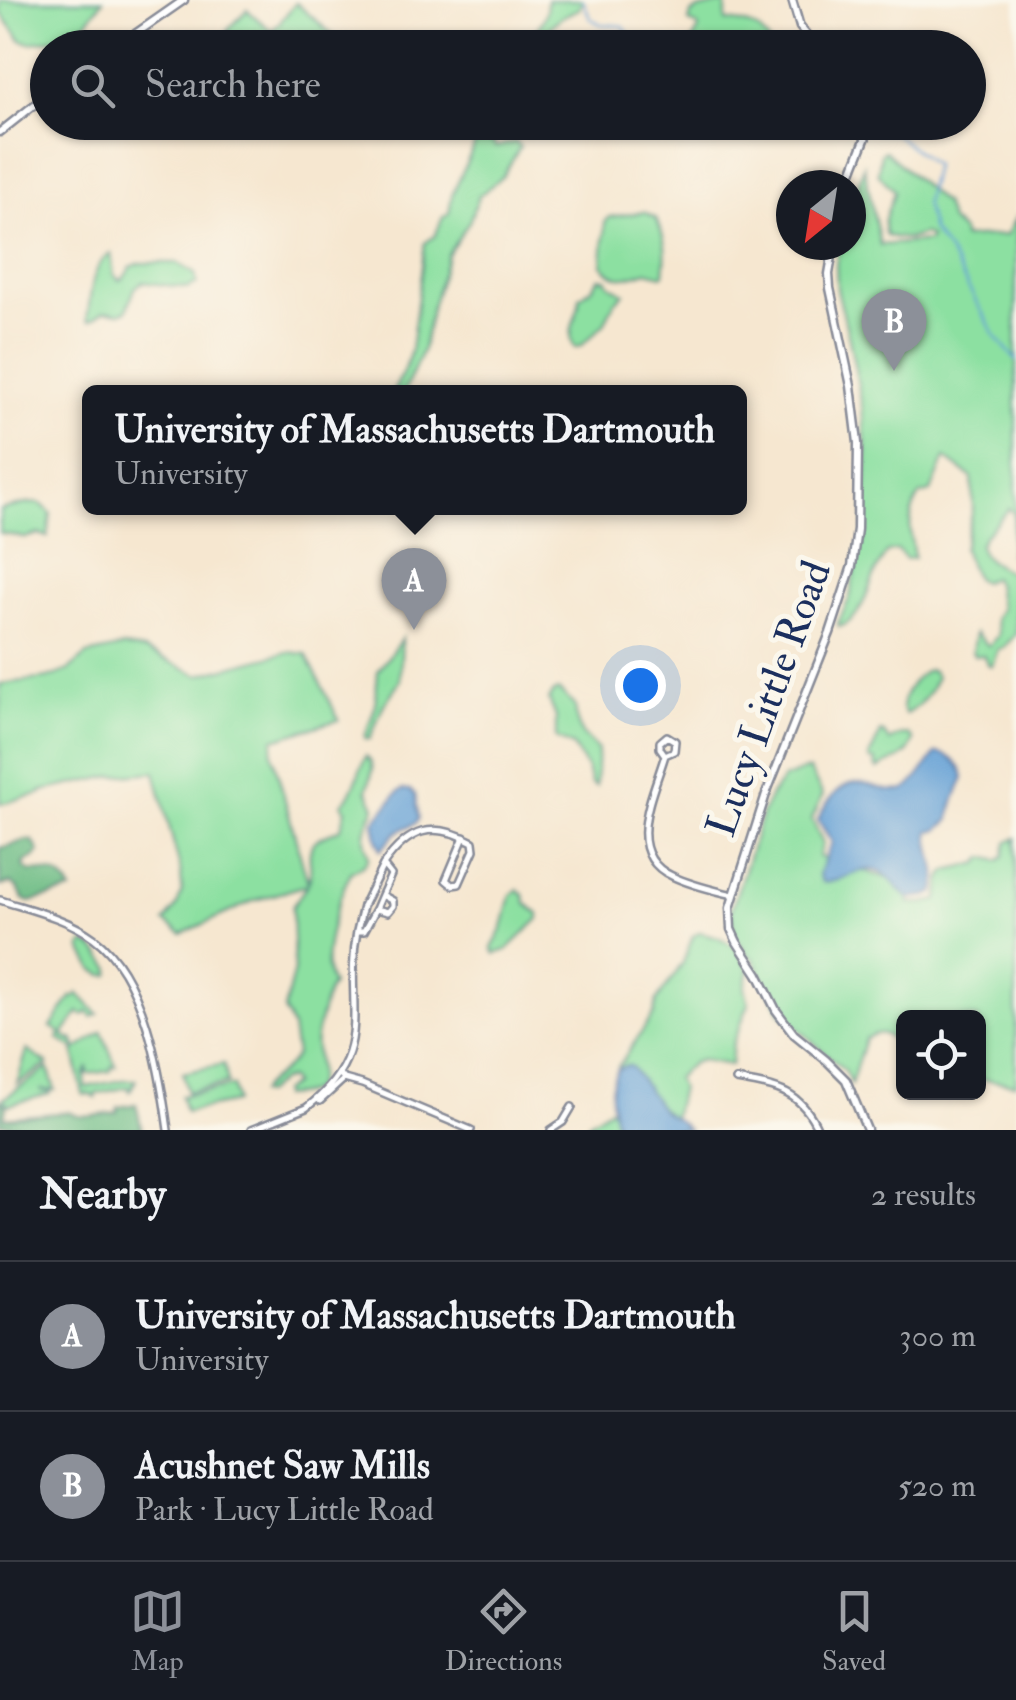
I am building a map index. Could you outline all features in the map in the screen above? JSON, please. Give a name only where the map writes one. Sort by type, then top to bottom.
[{"type":"street","points":[[141,30],[184,0]]},
{"type":"street","points":[[792,0],[802,30]]},
{"type":"street","points":[[0,132],[30,108]]},
{"type":"street","points":[[853,170],[865,140]]},
{"type":"street","name":"Lucy Little Road","points":[[832,260],[832,301],[851,386],[858,443],[857,529],[852,566],[830,633],[766,794],[730,908],[732,929],[776,1010],[794,1034],[846,1080],[867,1130]]},
{"type":"street","points":[[665,755],[644,825],[646,850],[656,865],[671,876],[732,896]]},
{"type":"street","points":[[251,1130],[322,1100],[342,1077],[354,1034],[353,962],[357,931],[363,906],[382,865],[402,842],[419,832],[437,829],[464,837],[473,842],[474,850],[455,886],[448,883],[446,876],[464,837]]},
{"type":"street","points":[[357,931],[367,929],[391,875],[382,865]]},
{"type":"street","points":[[376,909],[388,912],[394,906],[382,895]]},
{"type":"street","points":[[0,900],[79,928],[100,942],[120,965],[148,1036],[168,1130]]},
{"type":"street","points":[[342,1077],[470,1130]]},
{"type":"street","points":[[736,1080],[787,1092],[809,1112],[818,1130]]},
{"type":"street","points":[[551,1130],[563,1122],[572,1107]]},
{"type":"green space","points":[[0,0],[103,0],[79,30],[30,30],[30,43],[21,40],[0,12]]},
{"type":"green space","points":[[547,0],[583,0],[579,9],[559,19],[548,30],[536,30]]},
{"type":"green space","points":[[296,3],[327,30],[273,30]]},
{"type":"green space","points":[[726,5],[726,21],[758,30],[698,30],[689,22],[691,14]]},
{"type":"green space","points":[[247,10],[271,30],[228,30]]},
{"type":"green space","points":[[477,140],[495,140],[492,142],[496,147],[515,142],[520,147],[503,176],[479,196],[469,222],[448,254],[423,349],[407,385],[396,385],[411,350],[425,243],[435,236],[443,217],[449,213],[452,195]]},
{"type":"green space","points":[[885,151],[944,204],[950,221],[963,238],[1006,235],[1016,217],[1016,563],[1010,555],[1014,515],[1010,508],[979,545],[989,560],[1015,576],[1016,634],[998,649],[992,666],[983,655],[975,656],[972,652],[975,633],[989,646],[998,635],[995,618],[1000,609],[996,584],[993,578],[982,582],[975,578],[963,549],[973,510],[972,478],[945,458],[931,492],[920,495],[912,511],[914,558],[906,559],[897,550],[887,552],[858,612],[847,624],[839,627],[838,623],[850,597],[864,539],[867,460],[862,406],[837,289],[836,265],[837,260],[866,260],[866,176],[880,245],[928,241],[930,237],[886,236],[885,218],[894,191],[878,173],[881,153]]},
{"type":"green space","points":[[644,212],[656,218],[662,233],[664,274],[647,271],[623,277],[613,275],[602,265],[605,222],[610,217]]},
{"type":"green space","points":[[111,253],[114,275],[119,280],[140,263],[177,263],[195,274],[197,283],[188,288],[142,282],[135,288],[127,310],[104,311],[89,321],[95,274]]},
{"type":"green space","points":[[599,278],[624,293],[604,324],[575,348],[571,335],[580,297]]},
{"type":"green space","points":[[41,504],[51,513],[48,537],[0,533],[0,510]]},
{"type":"green space","points":[[402,638],[400,681],[383,706],[370,739],[366,739],[375,707],[378,671]]},
{"type":"green space","points":[[123,647],[144,650],[199,675],[288,652],[306,654],[339,720],[274,739],[272,753],[308,883],[311,848],[319,838],[341,828],[346,810],[342,804],[366,756],[372,764],[367,790],[375,807],[365,842],[369,857],[351,872],[331,928],[327,960],[332,984],[316,1036],[318,1079],[309,1092],[282,1096],[293,1084],[289,1078],[265,1094],[259,1093],[296,1055],[292,1028],[284,1010],[294,970],[292,907],[307,885],[253,901],[182,934],[165,922],[177,906],[182,890],[181,872],[155,772],[112,776],[0,804],[0,684],[48,678],[69,670],[87,655]]},
{"type":"green space","points":[[928,670],[936,676],[932,687],[905,714],[902,708],[907,691]]},
{"type":"green space","points":[[558,690],[575,705],[582,734],[598,750],[596,786],[591,784],[573,746],[556,738],[556,717],[549,700]]},
{"type":"green space","points":[[881,732],[889,741],[908,734],[913,740],[903,756],[878,769],[876,761],[869,757]]},
{"type":"green space","points":[[810,771],[823,795],[812,819],[823,843],[819,857],[913,886],[909,903],[938,900],[947,871],[979,863],[985,857],[999,861],[1007,843],[1016,838],[1016,1084],[986,1080],[986,1010],[896,1010],[896,1044],[882,1034],[865,1039],[851,1084],[844,1070],[781,1013],[753,958],[735,936],[731,911],[762,814],[783,779]]},
{"type":"green space","points":[[33,841],[39,851],[24,867],[60,876],[71,891],[30,902],[11,883],[0,886],[0,848]]},
{"type":"green space","points":[[518,889],[539,919],[507,950],[495,954],[492,948],[503,928],[511,895]]},
{"type":"green space","points":[[700,932],[718,937],[741,954],[749,969],[745,988],[749,1004],[733,1043],[731,1065],[701,1060],[676,1078],[680,1088],[673,1118],[628,1065],[618,1067],[654,1014],[657,1000],[683,963],[693,936]]},
{"type":"green space","points":[[84,943],[103,958],[111,969],[110,975],[93,969],[81,948]]},
{"type":"green space","points":[[78,993],[98,1014],[92,1017],[88,1012],[79,1012],[63,1035],[73,1039],[73,1048],[58,1039],[60,1032],[51,1027]]},
{"type":"green space","points":[[102,1032],[116,1066],[111,1071],[87,1074],[88,1066],[85,1074],[86,1087],[136,1080],[130,1091],[128,1087],[96,1094],[96,1098],[83,1095],[74,1051]]},
{"type":"green space","points":[[27,1050],[48,1064],[17,1084]]},
{"type":"green space","points":[[224,1064],[228,1083],[187,1092],[183,1073]]},
{"type":"green space","points":[[48,1068],[55,1090],[40,1090],[50,1094],[8,1105],[0,1101]]},
{"type":"green space","points":[[233,1086],[236,1102],[185,1112],[181,1096]]},
{"type":"green space","points":[[0,1101],[6,1105],[4,1118],[70,1112],[91,1116],[114,1113],[118,1107],[136,1104],[142,1130],[39,1130],[0,1124]]},
{"type":"green space","points":[[612,1107],[617,1130],[587,1130],[589,1122]]},
{"type":"water","points":[[936,753],[954,761],[964,777],[950,820],[938,830],[929,831],[937,878],[934,893],[909,898],[885,875],[869,870],[822,882],[819,874],[832,842],[818,820],[833,796],[844,786],[857,783],[904,790]]},
{"type":"water","points":[[403,789],[415,794],[419,818],[397,832],[381,850],[374,822]]},
{"type":"water","points":[[628,1065],[663,1112],[688,1130],[617,1130],[612,1084],[618,1069]]},
{"type":"waterway","points":[[583,0],[590,18],[626,30]]},
{"type":"waterway","points":[[903,140],[934,165],[925,203],[932,231],[949,253],[996,337],[1016,360]]},
{"type":"place","name":"Acushnet Saw Mills","points":[[894,371]]},
{"type":"place","name":"University of Massachusetts Dartmouth","points":[[414,630]]}]
